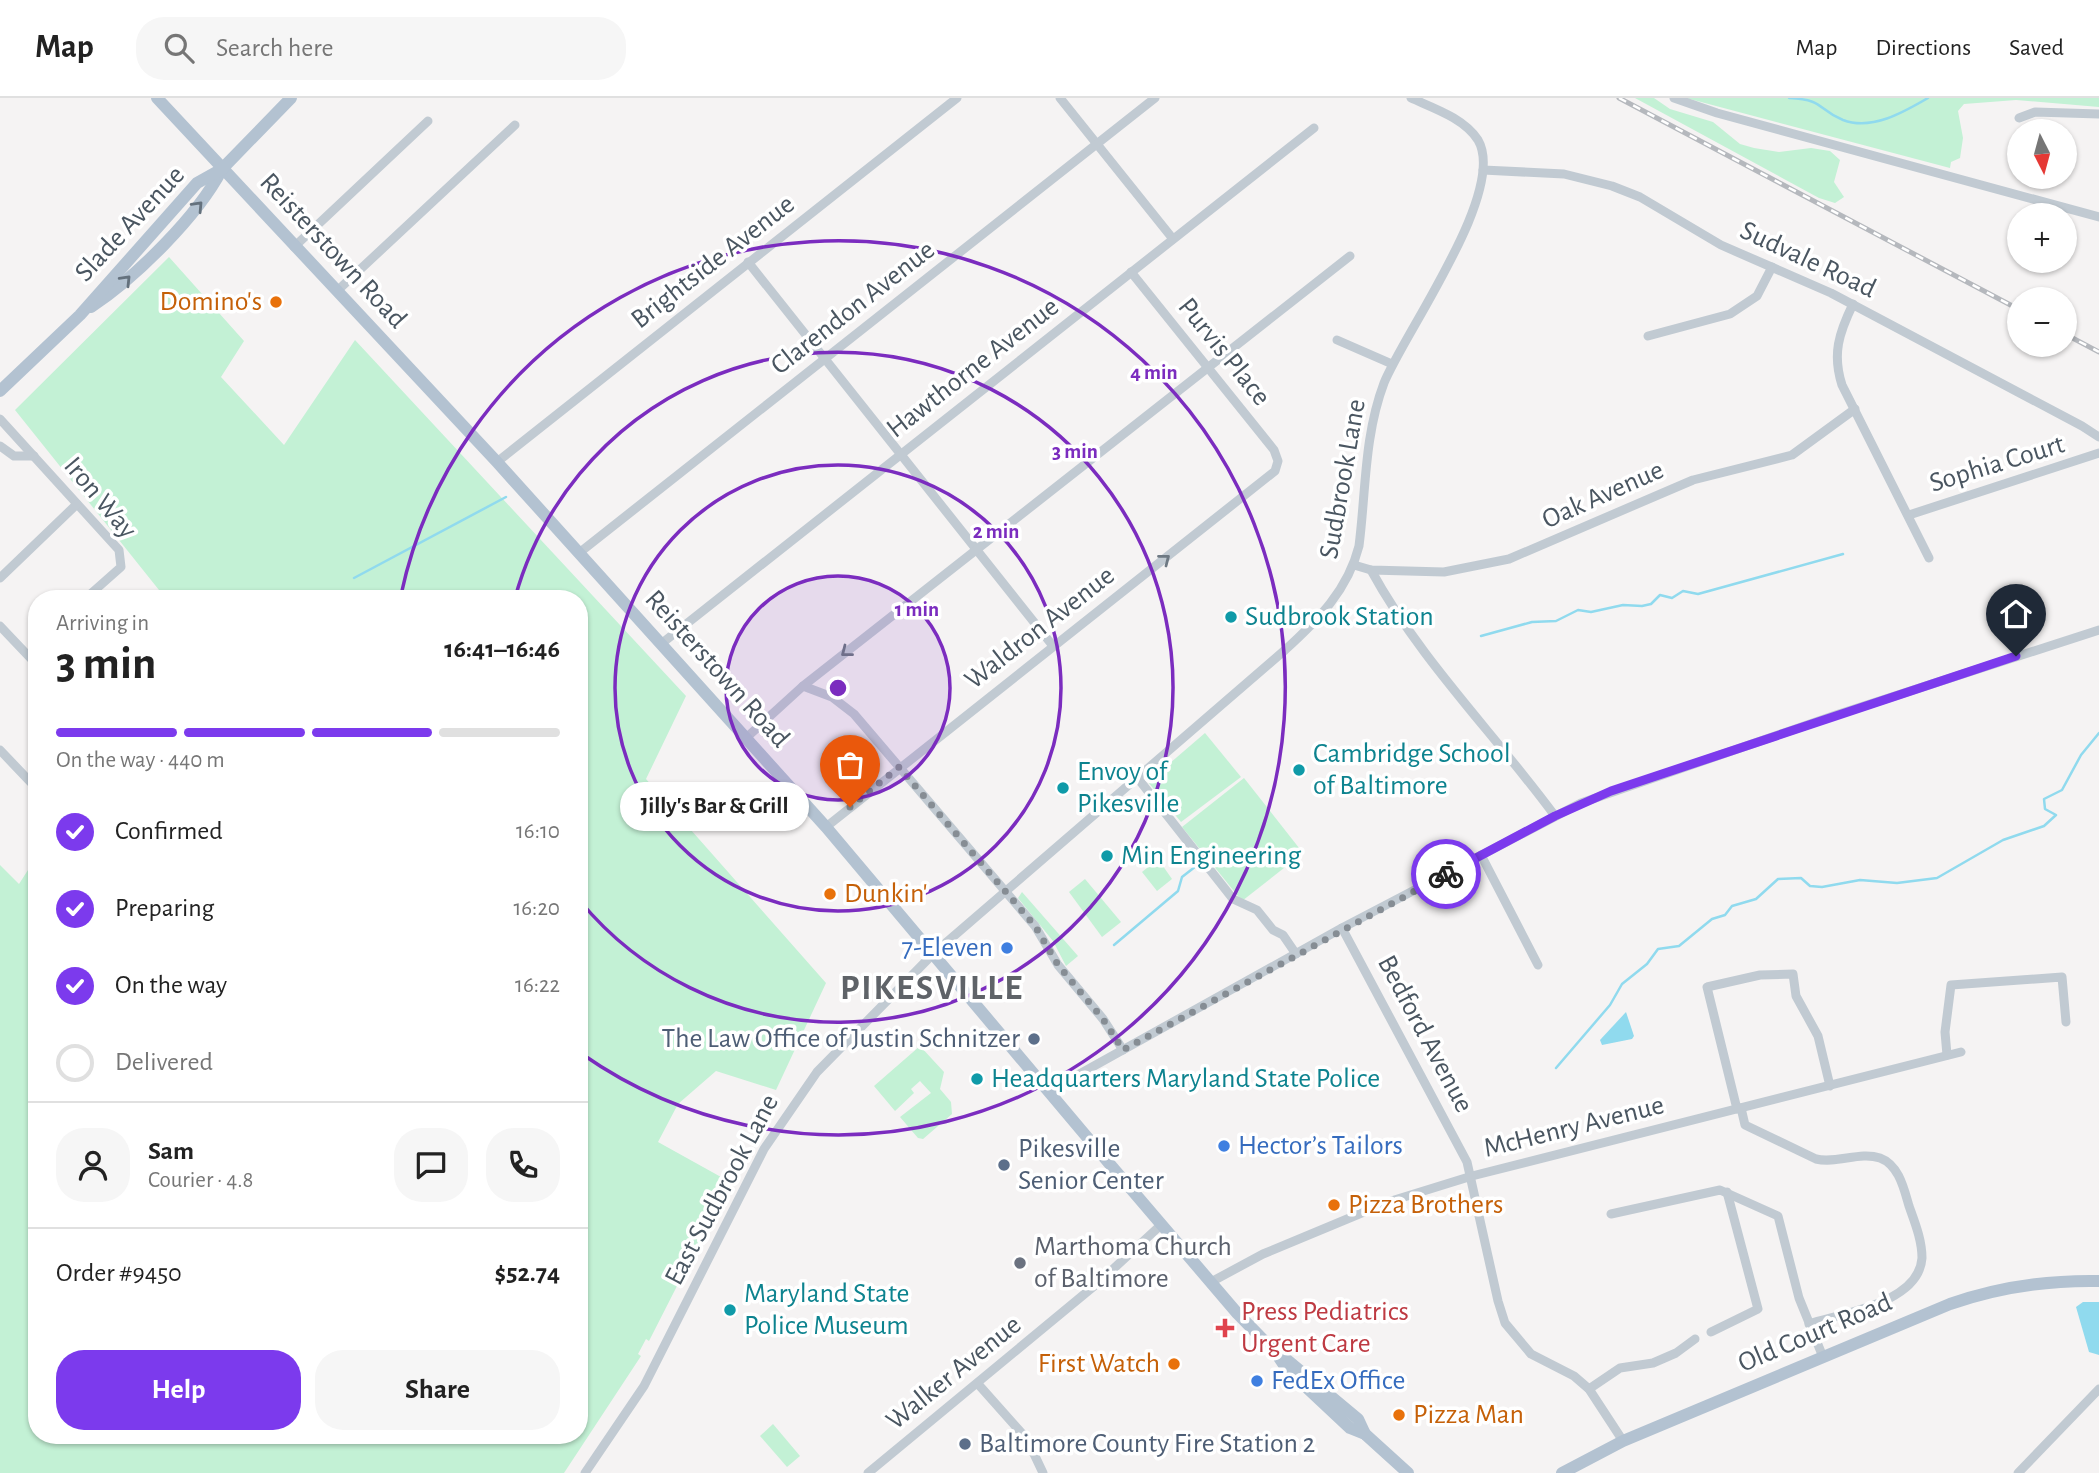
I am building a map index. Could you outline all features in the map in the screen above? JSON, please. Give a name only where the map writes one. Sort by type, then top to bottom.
[{"type":"main road","name":"Reisterstown Road","points":[[156,98],[497,463],[826,827],[1286,1368],[1350,1428],[1365,1434],[1408,1473]]},
{"type":"main road","name":"Slade Avenue","points":[[0,391],[80,315],[197,183],[222,169],[291,98]]},
{"type":"main road","name":"Old Court Road","points":[[1562,1473],[1623,1441],[1929,1312],[1985,1293],[2036,1283],[2099,1281]]},
{"type":"street","name":"Brightside Avenue","points":[[497,463],[957,98]]},
{"type":"street","points":[[1060,98],[1173,239]]},
{"type":"street","name":"Clarendon Avenue","points":[[579,553],[1155,98]]},
{"type":"street","points":[[1411,98],[1469,130],[1481,148],[1483,170]]},
{"type":"street","points":[[1674,98],[1717,113],[2099,217]]},
{"type":"street","points":[[2018,118],[2035,112],[2099,114]]},
{"type":"street","points":[[294,247],[428,121]]},
{"type":"street","points":[[337,291],[515,125]]},
{"type":"street","name":"Hawthorne Avenue","points":[[661,644],[1314,128]]},
{"type":"street","name":"Sudvale Road","points":[[1483,170],[1538,171],[1612,186],[1664,210],[1721,245],[1853,304],[2082,425],[2099,438]]},
{"type":"street","name":"Sudbrook Lane","points":[[933,954],[1003,890],[1306,631],[1333,602],[1354,565],[1359,546],[1373,422],[1392,364],[1445,272],[1468,218],[1483,170]]},
{"type":"street","points":[[746,738],[803,686],[1350,256]]},
{"type":"street","points":[[748,262],[1054,646]]},
{"type":"street","points":[[1648,336],[1730,314],[1757,296],[1772,267]]},
{"type":"street","name":"Purvis Place","points":[[1131,272],[1274,450],[1278,461]]},
{"type":"street","points":[[1853,304],[1842,326],[1836,357],[1842,385],[1929,558]]},
{"type":"street","points":[[1337,340],[1392,364]]},
{"type":"street","name":"Oak Avenue","points":[[1354,565],[1371,570],[1444,572],[1511,559],[1693,480],[1792,455],[1855,409]]},
{"type":"street","name":"Iron Way","points":[[0,419],[122,556],[121,567],[95,590]]},
{"type":"street","name":"Iron Way","points":[[0,446],[13,456],[34,456]]},
{"type":"street","name":"Sophia Court","points":[[1909,515],[2099,453]]},
{"type":"street","name":"Waldron Avenue","points":[[826,827],[1270,476],[1278,461]]},
{"type":"street","points":[[0,578],[77,504]]},
{"type":"street","points":[[1371,570],[1429,657],[1555,816]]},
{"type":"street","points":[[0,626],[28,656]]},
{"type":"street","points":[[1049,1091],[1342,928],[1555,816],[1611,791],[2099,630]]},
{"type":"street","points":[[803,686],[843,704],[899,767],[1035,926],[1058,965],[1103,1019],[1123,1050]]},
{"type":"street","points":[[0,750],[28,780]]},
{"type":"street","points":[[1136,776],[1233,899],[1257,910],[1273,930],[1283,935],[1296,954]]},
{"type":"street","points":[[1481,855],[1538,965]]},
{"type":"street","name":"Bedford Avenue","points":[[1342,928],[1456,1140],[1472,1176],[1497,1301],[1506,1323],[1531,1354],[1574,1376],[1589,1389],[1623,1441]]},
{"type":"street","name":"East Sudbrook Lane","points":[[584,1473],[627,1413],[663,1352],[749,1177],[784,1116],[817,1072],[854,1030],[933,954]]},
{"type":"street","points":[[1809,1324],[1881,1302],[1911,1284],[1920,1267],[1919,1237],[1900,1179],[1889,1163],[1874,1157],[1826,1161],[1816,1159],[1745,1125],[1707,987],[1760,975],[1793,974],[1796,996],[1818,1036],[1830,1086]]},
{"type":"street","points":[[1947,1055],[1945,1032],[1951,985],[2062,977],[2066,1022]]},
{"type":"street","name":"McHenry Avenue","points":[[1211,1282],[1264,1254],[1388,1202],[1472,1176],[1961,1052]]},
{"type":"street","points":[[1611,1214],[1720,1190],[1778,1216],[1799,1298],[1823,1357]]},
{"type":"street","points":[[1711,1332],[1758,1308],[1727,1192]]},
{"type":"street","name":"Walker Avenue","points":[[868,1473],[978,1384],[1162,1224]]},
{"type":"street","points":[[1589,1389],[1628,1365],[1653,1363],[1676,1353],[1695,1339]]},
{"type":"street","points":[[978,1384],[1027,1438],[1043,1473]]},
{"type":"street","points":[[2018,1473],[2099,1388]]},
{"type":"green space","points":[[1635,98],[1654,98],[1670,109],[1713,122],[1740,144],[1754,148],[1779,152],[1811,148],[1830,151],[1840,160],[1834,182],[1844,197],[1835,203],[1819,198]]},
{"type":"green space","points":[[1686,98],[2099,98],[2099,107],[2016,100],[1964,104],[1958,111],[1963,138],[1960,158],[1951,162],[1950,168]]},
{"type":"green space","points":[[169,257],[244,341],[221,377],[284,445],[355,340],[587,590],[159,590],[15,410]]},
{"type":"green space","points":[[588,591],[686,696],[646,779],[826,983],[776,1090],[716,1071],[678,1104],[658,1142],[730,1182],[649,1341],[646,1339],[638,1354],[641,1356],[588,1437]]},
{"type":"green space","points":[[1205,733],[1241,777],[1181,822],[1148,782]]},
{"type":"green space","points":[[1244,778],[1303,853],[1242,901],[1182,827]]},
{"type":"green space","points":[[1158,859],[1172,879],[1157,891],[1142,872]]},
{"type":"green space","points":[[0,865],[19,884],[28,870],[28,1444],[583,1444],[564,1473],[0,1473]]},
{"type":"green space","points":[[1085,879],[1121,922],[1102,937],[1069,892]]},
{"type":"green space","points":[[1022,892],[1078,956],[1066,966],[1053,941],[1018,898]]},
{"type":"green space","points":[[920,1046],[944,1072],[940,1089],[951,1102],[952,1114],[923,1139],[918,1138],[900,1117],[931,1093],[920,1081],[911,1089],[914,1093],[895,1111],[874,1086]]},
{"type":"green space","points":[[773,1424],[800,1456],[787,1467],[760,1436]]},
{"type":"water","points":[[1626,1012],[1634,1036],[1632,1039],[1602,1045],[1600,1040]]},
{"type":"water","points":[[2083,1302],[2099,1302],[2099,1355],[2089,1352],[2076,1307]]},
{"type":"waterway","points":[[1789,98],[1815,103],[1834,116],[1854,123],[1876,122],[1928,98]]},
{"type":"waterway","points":[[354,578],[506,497]]},
{"type":"waterway","points":[[1481,636],[1532,622],[1556,621],[1578,610],[1591,612],[1623,605],[1642,606],[1651,604],[1660,595],[1672,598],[1683,591],[1698,594],[1843,554]]},
{"type":"waterway","points":[[1556,1068],[1610,1005],[1622,984],[1647,964],[1658,949],[1679,946],[1712,919],[1725,915],[1732,906],[1756,899],[1778,879],[1801,878],[1810,886],[1822,887],[1860,880],[1897,883],[1937,878],[2003,840],[2044,826],[2056,815],[2045,809],[2044,799],[2062,790],[2081,755],[2099,733]]},
{"type":"waterway","points":[[1114,945],[1178,891],[1182,877],[1200,863]]},
{"type":"railway","points":[[1619,98],[2007,303]]},
{"type":"railway","points":[[2077,340],[2099,352]]},
{"type":"way so far","points":[[850,807],[899,767],[1035,926],[1058,965],[1103,1019],[1123,1050],[1342,928],[1446,874]]},
{"type":"place","name":"Domino's","points":[[276,302]]},
{"type":"place","name":"Sudbrook Station","points":[[1231,617]]},
{"type":"place","name":"Cambridge School of Baltimore","points":[[1299,770]]},
{"type":"place","name":"Envoy of Pikesville","points":[[1063,788]]},
{"type":"place","name":"Jilly's Bar & Grill","points":[[850,807]]},
{"type":"place","name":"Min Engineering","points":[[1107,856]]},
{"type":"place","name":"Dunkin'","points":[[830,894]]},
{"type":"place","name":"7-Eleven","points":[[1007,948]]},
{"type":"place","name":"The Law Office of Justin Schnitzer","points":[[1034,1039]]},
{"type":"place","name":"Headquarters Maryland State Police","points":[[977,1079]]},
{"type":"place","name":"Hector’s Tailors","points":[[1224,1146]]},
{"type":"place","name":"Pikesville Senior Center","points":[[1004,1165]]},
{"type":"place","name":"Pizza Brothers","points":[[1334,1205]]},
{"type":"place","name":"Marthoma Church of Baltimore","points":[[1020,1263]]},
{"type":"place","name":"Maryland State Police Museum","points":[[730,1310]]},
{"type":"place","name":"Press Pediatrics Urgent Care","points":[[1225,1328]]},
{"type":"place","name":"First Watch","points":[[1174,1364]]},
{"type":"place","name":"FedEx Office","points":[[1257,1381]]},
{"type":"place","name":"Pizza Man","points":[[1399,1415]]},
{"type":"place","name":"Baltimore County Fire Station 2","points":[[965,1444]]},
{"type":"district","name":"PIKESVILLE","points":[[932,988]]},
{"type":"route","points":[[1446,874],[1580,803],[1611,791],[2016,656]]}]
